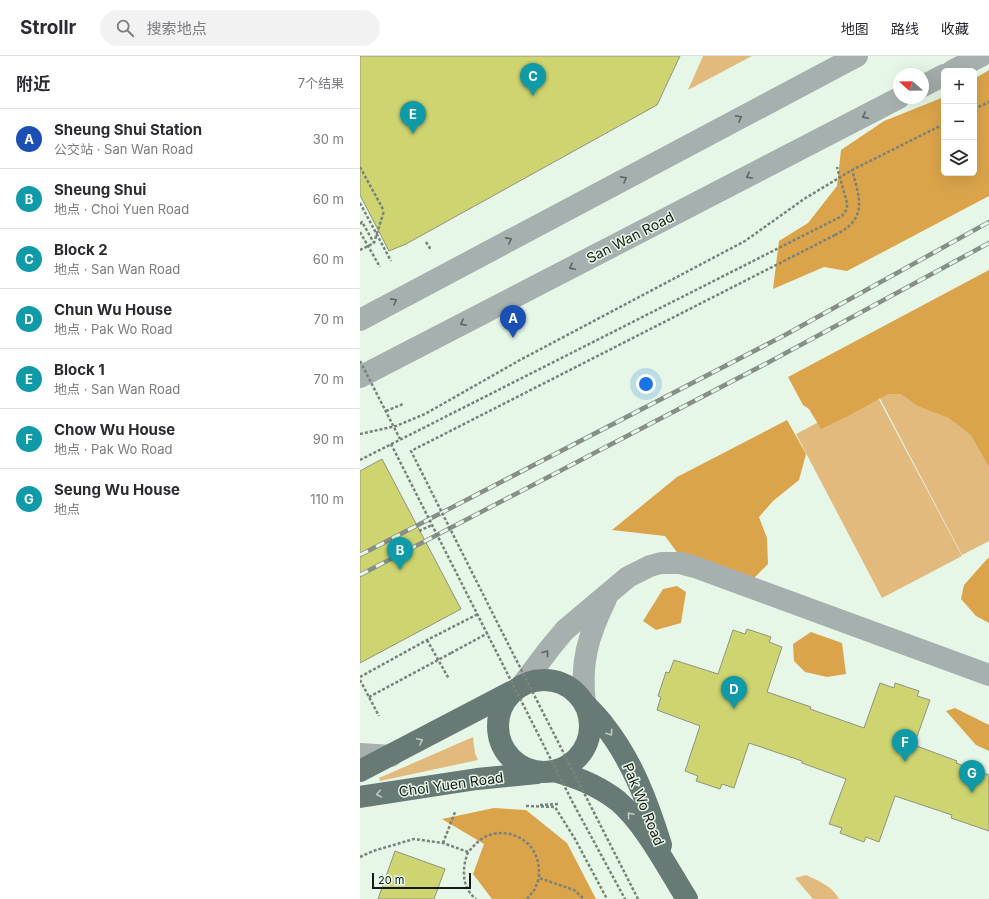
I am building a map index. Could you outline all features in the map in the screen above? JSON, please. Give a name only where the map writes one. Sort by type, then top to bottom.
[{"type":"main road","points":[[360,771],[391,756],[517,688],[533,680],[557,681],[568,686],[585,704],[589,715],[590,727],[588,739],[583,750],[576,759],[566,766],[548,771],[530,770],[519,765],[510,758],[503,748],[499,737],[497,724],[499,712],[505,701],[517,688]]},
{"type":"main road","name":"Pak Wo Road","points":[[585,704],[604,725],[620,748],[636,778],[653,819],[669,869]]},
{"type":"main road","name":"Pak Wo Road","points":[[548,771],[588,782],[618,802],[645,832],[687,899]]},
{"type":"main road","name":"Choi Yuen Road","points":[[360,797],[477,779],[548,771]]},
{"type":"street","points":[[360,320],[857,56]]},
{"type":"street","points":[[958,68],[981,56]]},
{"type":"street","points":[[929,83],[941,77]]},
{"type":"street","name":"San Wan Road","points":[[360,377],[893,101]]},
{"type":"street","points":[[517,688],[565,630],[628,577],[650,566],[661,563],[680,563],[710,573],[989,675]]},
{"type":"street","points":[[585,704],[583,688],[585,656],[595,622],[609,592]]},
{"type":"street","points":[[360,754],[391,756]]},
{"type":"path","points":[[977,108],[989,102]]},
{"type":"path","points":[[360,434],[396,426],[425,414],[520,360],[745,241],[804,199],[852,170],[941,126]]},
{"type":"path","points":[[360,167],[384,211],[374,243],[360,250]]},
{"type":"path","points":[[360,460],[831,223],[842,216],[847,209],[847,203],[837,167]]},
{"type":"path","points":[[638,899],[411,451],[845,230],[852,224],[859,210],[860,199],[852,170]]},
{"type":"path","points":[[360,203],[391,262]]},
{"type":"path","points":[[361,223],[374,243]]},
{"type":"path","points":[[360,232],[380,268]]},
{"type":"path","points":[[426,242],[432,251]]},
{"type":"path","points":[[360,361],[400,440]]},
{"type":"path","points":[[386,411],[403,404]]},
{"type":"path","points":[[391,444],[573,803],[625,899]]},
{"type":"path","points":[[419,531],[432,525]]},
{"type":"path","points":[[379,716],[360,678],[478,614]]},
{"type":"path","points":[[369,697],[488,633]]},
{"type":"path","points":[[428,640],[449,679]]},
{"type":"path","points":[[573,803],[526,806],[555,807],[575,838],[607,899]]},
{"type":"path","points":[[443,843],[457,808]]},
{"type":"path","points":[[476,899],[467,887],[464,876],[464,864],[468,852],[476,843],[486,836],[499,833],[510,834],[521,838],[530,845],[536,855],[539,866],[539,878],[535,889],[527,899]]},
{"type":"path","points":[[360,857],[373,851],[414,839],[443,843],[468,852]]},
{"type":"path","points":[[539,878],[574,890],[584,899]]},
{"type":"shaded area","points":[[703,56],[752,56],[688,90]]},
{"type":"shaded area","points":[[989,70],[989,196],[847,271],[824,267],[773,289],[779,241],[808,223],[837,186],[841,150],[884,121],[941,98],[941,176],[977,176],[977,77]]},
{"type":"shaded area","points":[[989,270],[989,467],[971,435],[949,418],[918,406],[901,394],[888,394],[821,429],[809,409],[803,405],[788,377]]},
{"type":"shaded area","points":[[955,349],[989,412],[989,541],[962,555],[876,391]]},
{"type":"shaded area","points":[[875,392],[962,556],[882,598],[796,434]]},
{"type":"shaded area","points":[[787,420],[806,454],[799,480],[773,501],[759,517],[767,538],[768,564],[743,589],[690,570],[665,536],[612,530],[677,477]]},
{"type":"shaded area","points":[[989,558],[989,623],[976,616],[961,599],[964,585]]},
{"type":"shaded area","points":[[677,586],[686,592],[681,623],[656,630],[643,621],[663,589]]},
{"type":"shaded area","points":[[811,632],[842,643],[846,674],[827,677],[805,672],[794,661],[793,644]]},
{"type":"shaded area","points":[[955,708],[989,725],[989,751],[976,745],[946,711]]},
{"type":"shaded area","points":[[473,737],[475,753],[478,760],[380,781],[379,778]]},
{"type":"shaded area","points":[[494,808],[526,810],[567,843],[596,899],[492,899],[473,874],[484,844],[442,819]]},
{"type":"shaded area","points":[[806,875],[829,887],[839,899],[813,899],[795,878]]},
{"type":"building","points":[[360,56],[680,56],[657,105],[406,244],[389,251],[360,195]]},
{"type":"building","points":[[382,459],[461,609],[360,663],[360,471]]},
{"type":"building","points":[[747,629],[771,637],[769,642],[782,647],[767,692],[811,707],[810,709],[864,728],[880,683],[894,688],[895,683],[919,691],[917,696],[930,700],[914,745],[989,775],[989,831],[951,818],[952,815],[895,796],[879,842],[866,837],[864,842],[840,833],[842,828],[829,824],[846,779],[802,763],[802,761],[749,743],[734,788],[722,784],[720,789],[696,781],[698,776],[685,771],[700,726],[657,710],[661,697],[658,696],[666,672],[669,673],[674,660],[718,674],[733,630],[745,634]]},
{"type":"building","points":[[395,851],[445,869],[434,899],[378,899]]},
{"type":"railway","points":[[360,555],[785,335],[989,222]]},
{"type":"railway","points":[[360,575],[771,361],[989,243]]},
{"type":"place","name":"Block 2","points":[[533,96]]},
{"type":"place","name":"Block 1","points":[[413,134]]},
{"type":"place","name":"Sheung Shui Station","points":[[513,338]]},
{"type":"place","name":"Sheung Shui","points":[[400,570]]},
{"type":"place","name":"Chun Wu House","points":[[734,709]]},
{"type":"place","name":"Chow Wu House","points":[[905,762]]},
{"type":"place","name":"Seung Wu House","points":[[972,793]]}]
